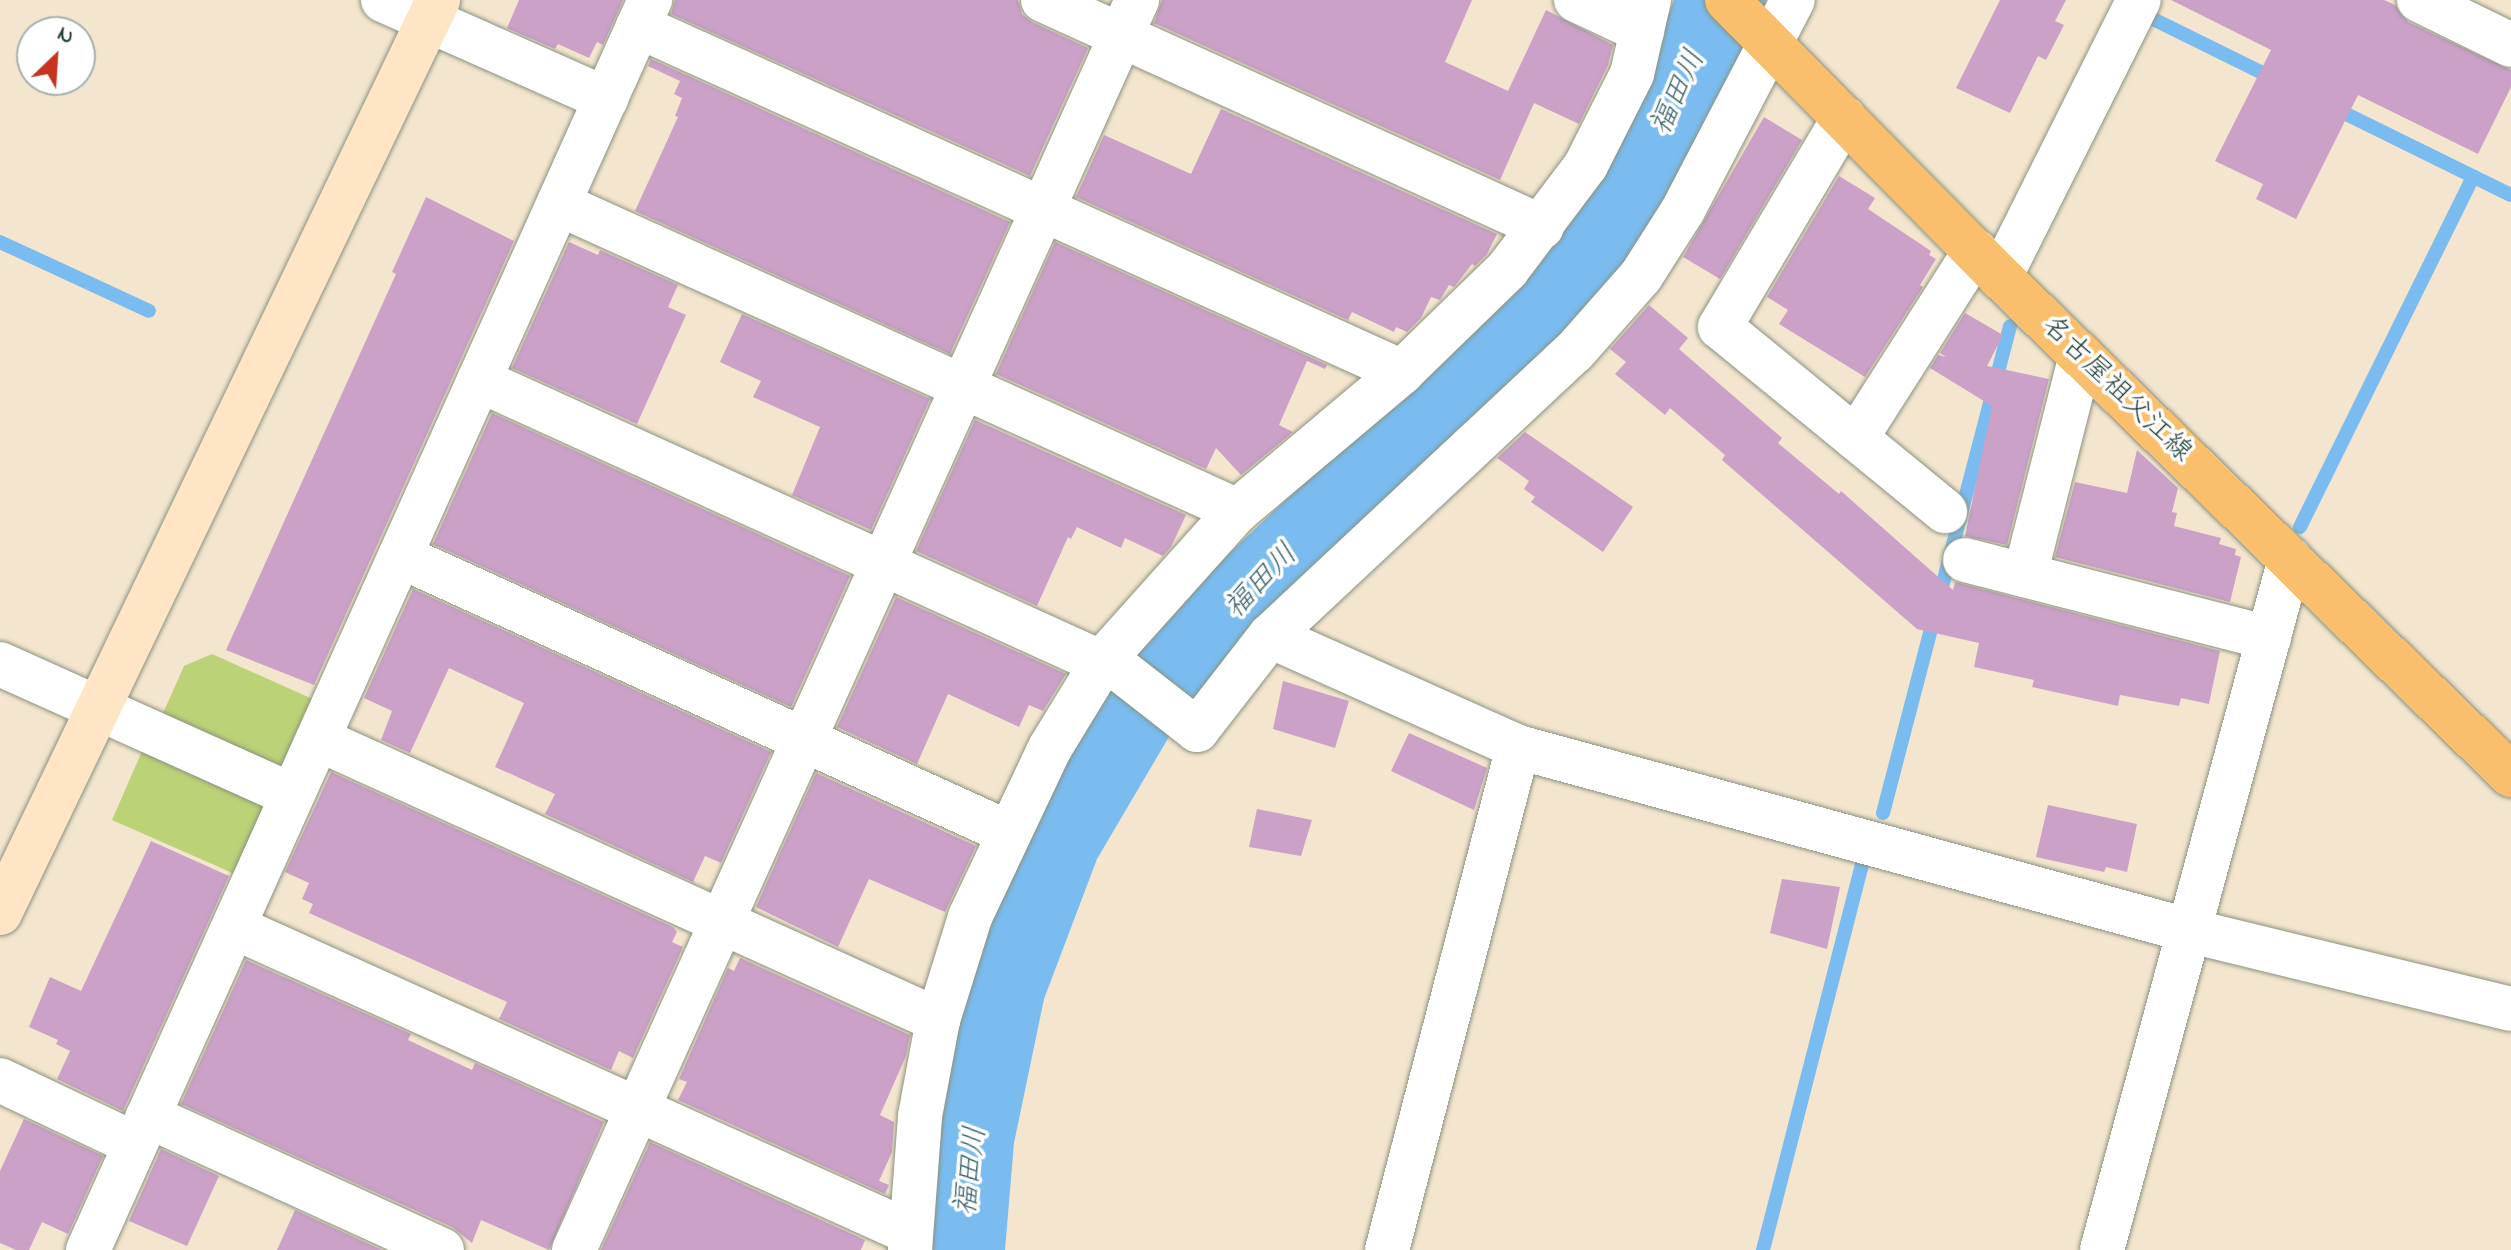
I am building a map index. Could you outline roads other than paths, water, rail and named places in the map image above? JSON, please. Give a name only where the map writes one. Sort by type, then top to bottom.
[{"type":"main road","name":"名古屋祖父江線","points":[[1727,0],[2081,356],[2511,775]]},
{"type":"street","points":[[383,0],[433,10],[606,99]]},
{"type":"street","points":[[1043,0],[1129,18],[1542,227]]},
{"type":"street","points":[[234,927],[637,1109],[909,1241],[920,1116],[938,1020],[970,917],[1050,748],[1108,663],[1238,511],[1402,372],[1507,270],[1586,165],[1632,74],[1646,15],[1576,0]]},
{"type":"street","points":[[479,380],[1108,663],[1197,730],[1270,636],[1574,352],[1641,276],[1683,210],[1768,40],[1793,0]]},
{"type":"street","points":[[1856,438],[1988,264],[2139,0]]},
{"type":"street","points":[[2419,0],[2511,45]]},
{"type":"street","points":[[0,913],[433,10]]},
{"type":"street","points":[[88,1250],[644,13],[1042,209],[1402,372]]},
{"type":"street","points":[[574,1250],[1129,18]]},
{"type":"street","points":[[1844,118],[1720,327],[1945,511]]},
{"type":"street","points":[[559,204],[1238,511]]},
{"type":"street","points":[[2025,575],[2081,356]]},
{"type":"street","points":[[400,556],[1009,833]]},
{"type":"street","points":[[2102,1250],[2290,559]]},
{"type":"street","points":[[1965,560],[2269,638]]},
{"type":"street","points":[[1270,636],[1518,747],[2187,930],[2511,1009]]},
{"type":"street","points":[[0,664],[292,795]]},
{"type":"street","points":[[318,739],[938,1020]]},
{"type":"street","points":[[1387,1250],[1518,747]]},
{"type":"street","points":[[0,1080],[142,1130],[442,1250]]},
{"type":"water","name":"福田川","points":[[1674,0],[1766,0],[1752,35],[1631,268],[1173,730],[1097,859],[1044,999],[1014,1143],[1005,1250],[933,1250],[932,1198],[941,1088],[964,991],[1001,894],[1090,717],[1139,649],[1206,575],[1524,276],[1640,92]]},
{"type":"waterway","points":[[2153,19],[2277,80]]},
{"type":"waterway","points":[[2332,107],[2511,195]]},
{"type":"waterway","points":[[2300,527],[2473,177]]},
{"type":"waterway","points":[[0,242],[149,311]]},
{"type":"waterway","points":[[1883,813],[2010,326]]},
{"type":"waterway","points":[[1763,1250],[1865,852],[1858,850]]}]
